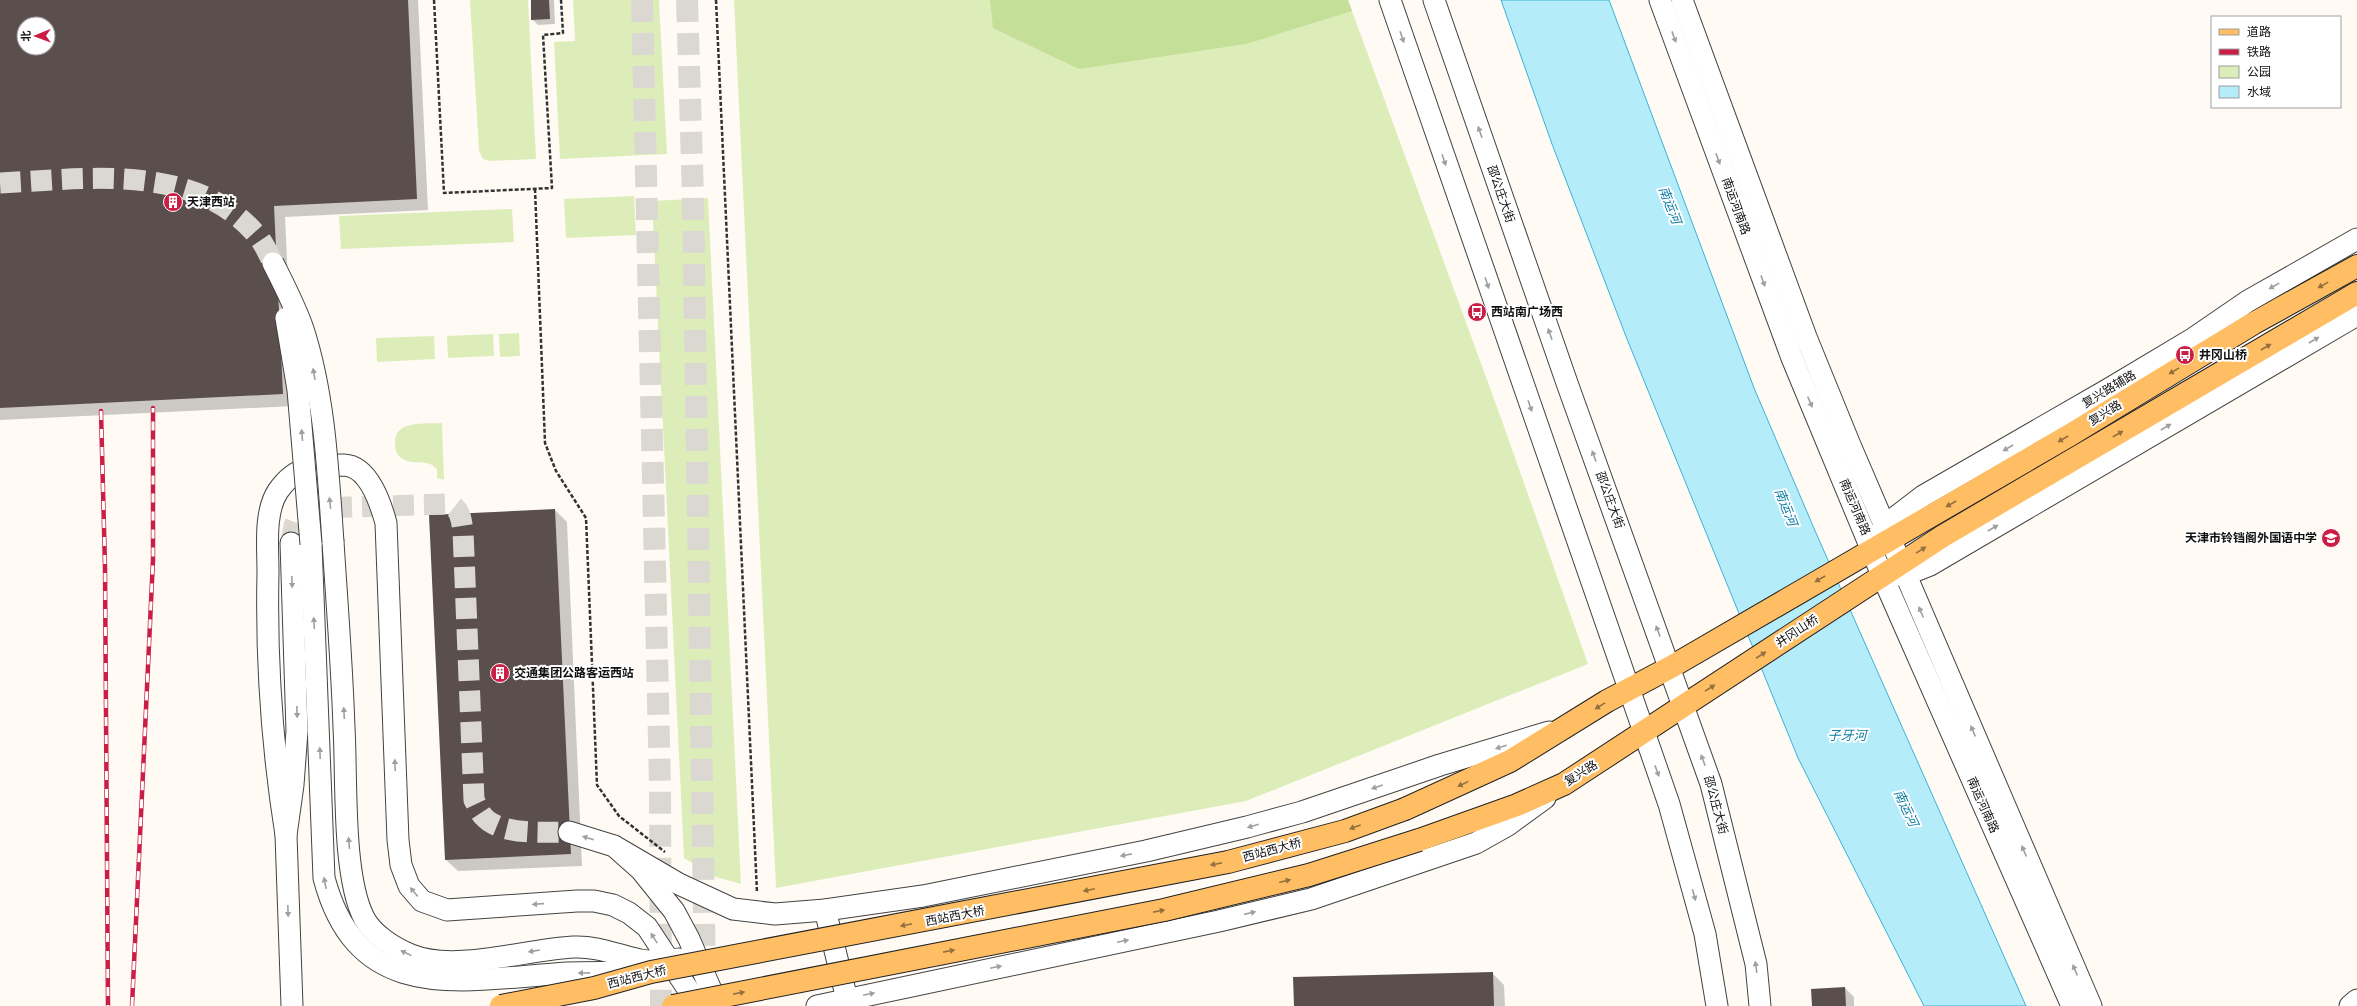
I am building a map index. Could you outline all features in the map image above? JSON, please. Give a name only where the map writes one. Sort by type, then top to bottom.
[{"type":"main road","name":"复兴路","points":[[1671,668],[1714,641],[1854,560],[1882,539],[2254,323],[2357,266]]},
{"type":"main road","name":"复兴路","points":[[1888,575],[2357,293]]},
{"type":"main road","name":"井冈山桥","points":[[1728,676],[1888,575]]},
{"type":"main road","points":[[1565,727],[1629,689],[1671,668]]},
{"type":"main road","name":"复兴路","points":[[673,1006],[1164,910],[1309,875],[1419,840],[1517,805],[1564,784],[1644,734],[1683,705],[1728,676]]},
{"type":"main road","name":"西站西大桥","points":[[500,1006],[594,988],[660,966],[1006,906],[1228,862],[1345,830],[1405,809],[1510,761],[1565,727]]},
{"type":"street","points":[[1390,0],[1669,804],[1705,934],[1718,1006]]},
{"type":"street","name":"邵公庄大街","points":[[1434,0],[1567,383],[1671,668],[1717,806],[1756,964],[1760,1006]]},
{"type":"street","name":"南运河南路","points":[[1660,0],[1792,358],[1882,539]]},
{"type":"street","name":"南运河南路","points":[[1682,0],[1882,539],[1888,575],[2072,1006]]},
{"type":"street","name":"复兴路辅路","points":[[1882,539],[1923,496],[2107,390],[2194,338],[2248,301],[2357,239]]},
{"type":"street","points":[[660,966],[596,948],[576,947],[546,949],[457,961],[430,960],[412,955],[380,936],[365,919],[355,895],[349,842],[344,726],[331,513],[322,419],[312,364],[303,329],[291,297],[273,263],[292,347],[298,390],[311,544],[324,878],[331,906],[342,928],[355,946],[372,962],[390,973],[424,983],[481,983],[567,973],[660,966],[697,957]]},
{"type":"street","points":[[1888,575],[1951,553],[2357,315]]},
{"type":"street","points":[[292,1006],[286,835],[271,730],[267,635],[268,528],[277,492],[290,476],[303,468],[346,465],[361,473],[374,488],[380,501],[386,523],[398,840],[401,865],[409,886],[422,901],[446,910],[577,901],[594,901],[613,905],[647,927],[660,966],[698,1006]]},
{"type":"street","points":[[286,835],[293,785],[297,731],[291,543]]},
{"type":"street","name":"南运河南路","points":[[1888,575],[2091,1006]]},
{"type":"street","points":[[569,832],[614,846],[679,884],[733,909],[775,914],[825,910],[938,892],[1146,851],[1247,827],[1302,812],[1440,765],[1565,727]]},
{"type":"street","points":[[817,1006],[1219,921],[1311,899],[1476,843],[1508,825],[1564,784]]},
{"type":"street","points":[[614,846],[641,870],[674,911],[697,957],[718,1006]]},
{"type":"street","points":[[825,910],[847,999]]},
{"type":"street","points":[[2350,1006],[2357,1000]]},
{"type":"path","points":[[434,0],[444,193],[552,188],[543,35],[563,34],[561,0]]},
{"type":"path","points":[[716,0],[757,894]]},
{"type":"path","points":[[535,189],[545,442],[556,471],[586,518],[597,785],[619,816],[666,852]]},
{"type":"path","points":[[749,892],[764,895]]},
{"type":"green space","points":[[470,0],[528,0],[536,159],[489,161],[483,159],[479,151]]},
{"type":"green space","points":[[573,0],[659,0],[667,154],[560,159],[554,42],[575,41]]},
{"type":"green space","points":[[734,0],[1348,0],[1501,418],[1588,664],[1246,801],[776,888]]},
{"type":"green space","points":[[990,0],[1348,0],[1352,11],[1246,44],[1079,69],[993,28]]},
{"type":"green space","points":[[634,196],[636,235],[566,238],[564,199]]},
{"type":"green space","points":[[708,198],[741,884],[716,877],[684,858],[652,201]]},
{"type":"green space","points":[[512,209],[514,242],[341,249],[339,216]]},
{"type":"green space","points":[[519,333],[520,356],[500,357],[499,334]]},
{"type":"green space","points":[[493,334],[494,356],[448,358],[447,336]]},
{"type":"green space","points":[[434,336],[435,359],[377,362],[376,338]]},
{"type":"green space","points":[[442,423],[444,480],[437,478],[437,469],[433,466],[425,463],[407,461],[399,456],[395,448],[396,436],[400,430],[405,427],[419,424]]},
{"type":"water","name":"子牙河","points":[[1501,0],[1609,0],[1754,388],[1816,533],[2026,1006],[1924,1006],[1798,758],[1627,339],[1552,144]]},
{"type":"building","name":"天津西站","points":[[0,0],[408,0],[417,199],[274,206],[283,394],[0,408]]},
{"type":"building","points":[[531,0],[549,0],[550,19],[531,20]]},
{"type":"building","name":"交通集团公路客运西站","points":[[555,509],[571,854],[445,860],[429,515]]},
{"type":"building","points":[[1493,972],[1494,1006],[1294,1006],[1293,977]]},
{"type":"building","points":[[1845,987],[1846,1006],[1812,1006],[1811,989]]},
{"type":"tunnel","points":[[642,0],[660,787],[661,1006]]},
{"type":"tunnel","points":[[687,0],[693,197],[705,979]]},
{"type":"tunnel","points":[[0,183],[104,178],[139,180],[173,186],[205,197],[235,214],[260,239],[273,263]]},
{"type":"tunnel","points":[[291,543],[297,519],[304,513],[318,508],[448,504],[456,508],[460,514],[463,531],[474,800],[483,816],[500,827],[523,832],[569,832]]},
{"type":"railway","points":[[132,1006],[153,560],[153,408]]},
{"type":"railway","points":[[101,411],[105,567],[108,1006]]},
{"type":"place","name":"天津西站","points":[[173,202]]},
{"type":"place","name":"西站南广场西","points":[[1477,312]]},
{"type":"place","name":"井冈山桥","points":[[2185,355]]},
{"type":"place","name":"天津市铃铛阁外国语中学","points":[[2331,538]]},
{"type":"place","name":"交通集团公路客运西站","points":[[500,673]]},
{"type":"water label","name":"南运河","points":[[1670,205]]},
{"type":"water label","name":"南运河","points":[[1786,507]]},
{"type":"water label","name":"南运河","points":[[1906,808]]}]
